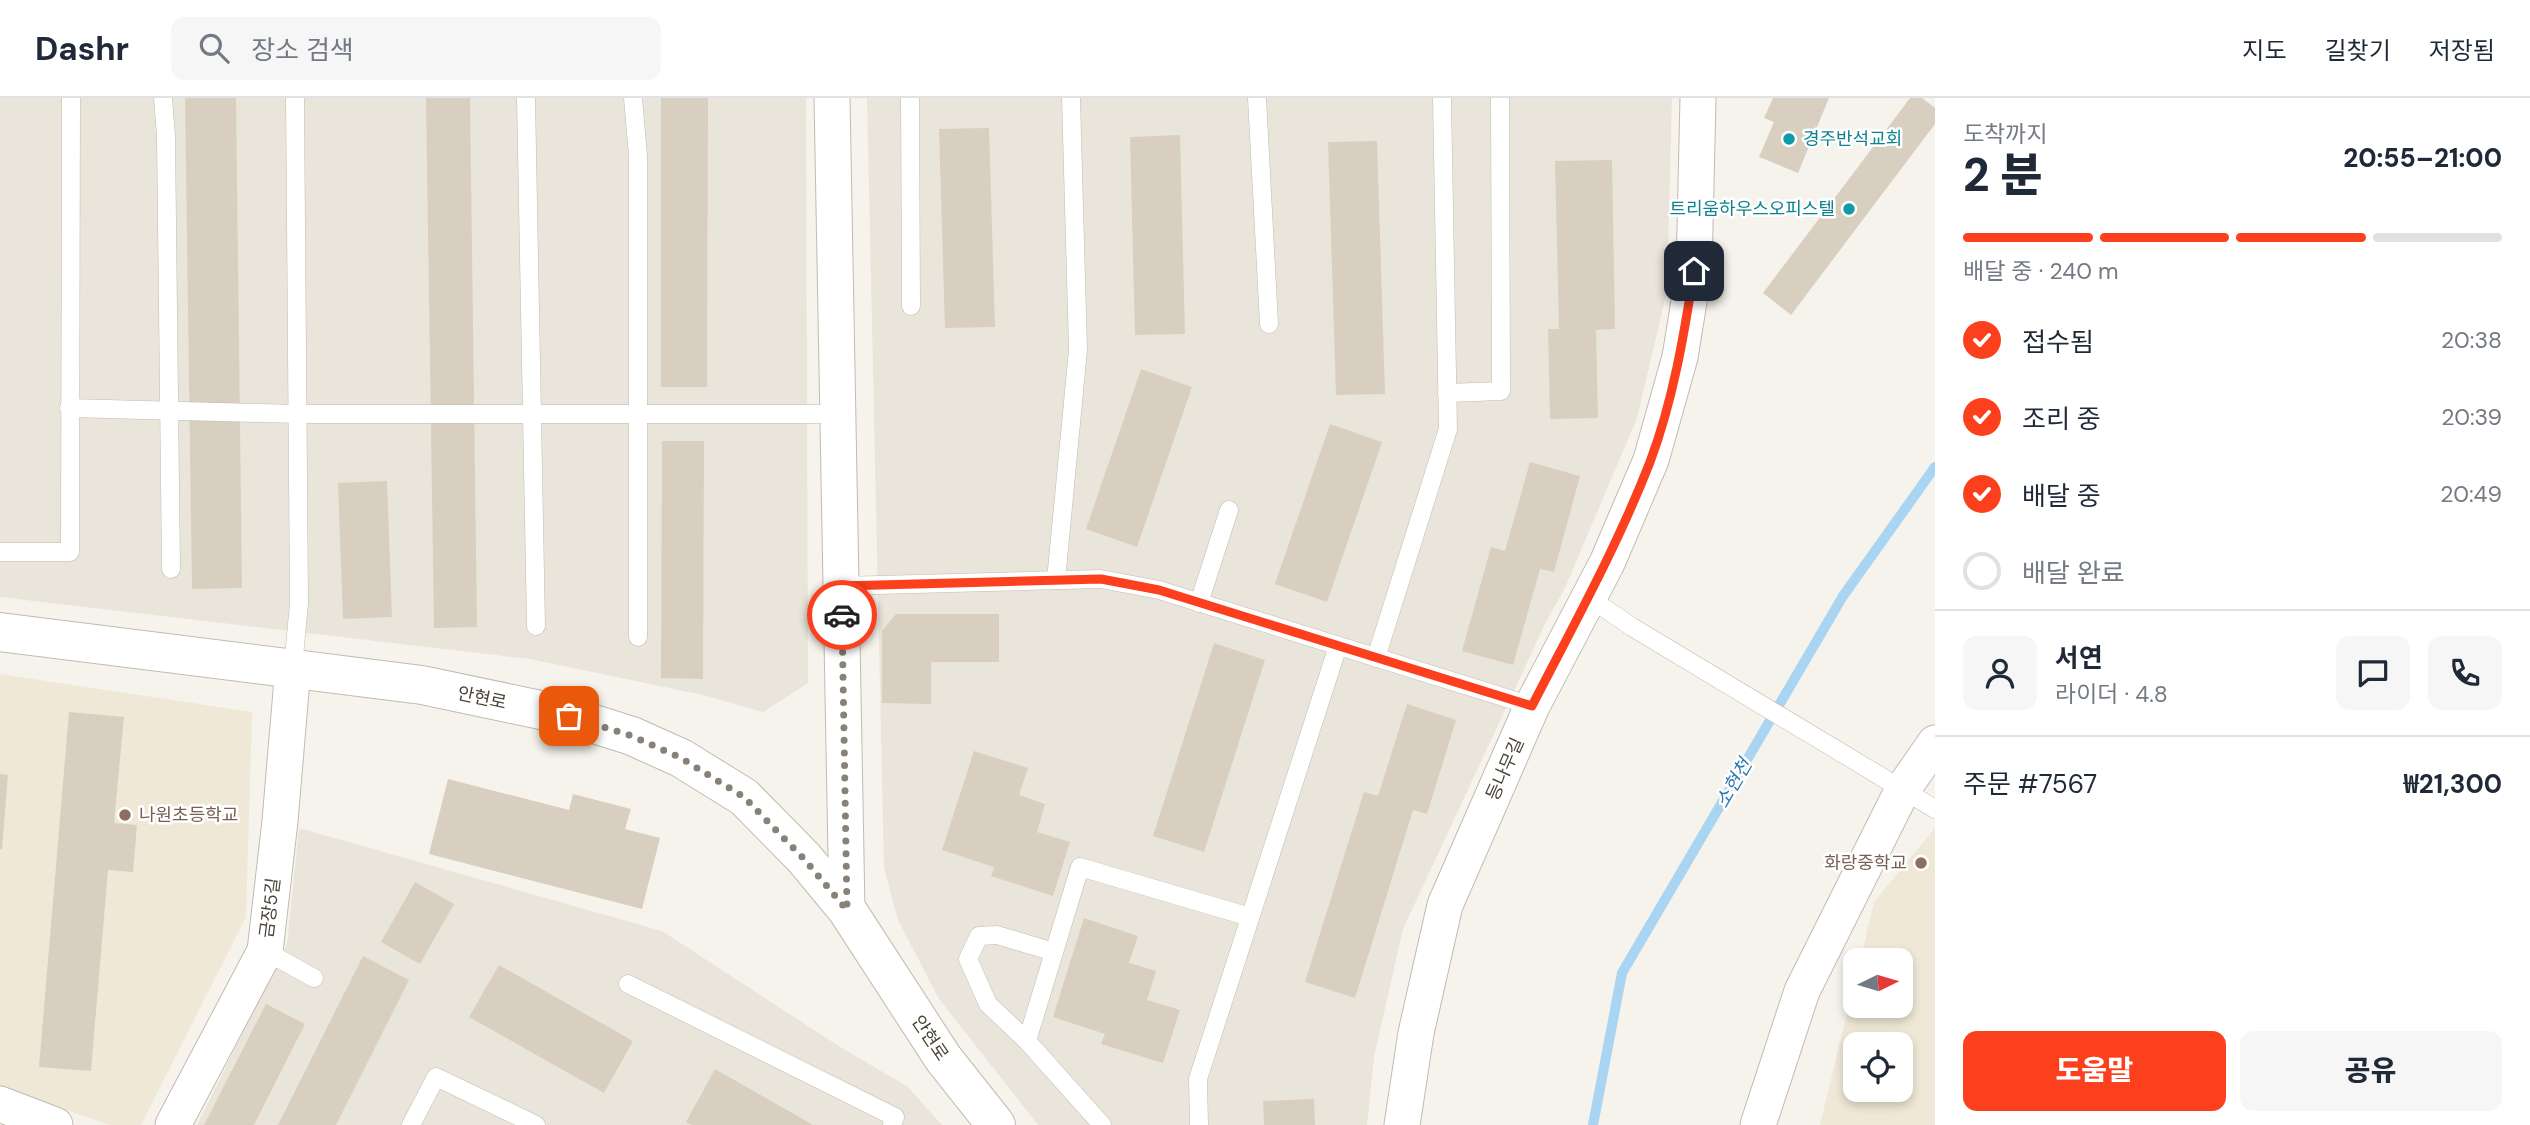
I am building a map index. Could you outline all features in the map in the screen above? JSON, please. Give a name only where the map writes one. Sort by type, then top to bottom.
[{"type":"street","points":[[832,98],[847,910]]},
{"type":"street","name":"등나무길","points":[[1402,1125],[1416,1033],[1445,905],[1532,706],[1607,563],[1651,460],[1680,356],[1694,271],[1698,98]]},
{"type":"street","name":"안현로","points":[[0,632],[422,685],[569,716],[632,736],[681,758],[744,797],[804,859],[847,910],[943,1058],[996,1125]]},
{"type":"street","name":"금장5길","points":[[173,1125],[265,951],[280,821],[293,668]]},
{"type":"street","points":[[1758,1125],[1802,991],[1903,789],[1935,743]]},
{"type":"street","points":[[0,1104],[55,1125]]},
{"type":"lane","points":[[0,552],[70,552],[71,98]]},
{"type":"lane","points":[[163,98],[171,569]]},
{"type":"lane","points":[[293,668],[299,603],[295,98]]},
{"type":"lane","points":[[526,98],[536,626]]},
{"type":"lane","points":[[633,98],[638,156],[638,637]]},
{"type":"lane","points":[[910,98],[911,306]]},
{"type":"lane","points":[[1056,580],[1078,350],[1071,98]]},
{"type":"lane","points":[[1257,98],[1269,324]]},
{"type":"lane","points":[[1376,657],[1448,429],[1442,98]]},
{"type":"lane","points":[[1447,393],[1501,391],[1500,98]]},
{"type":"lane","points":[[69,408],[297,414],[838,414]]},
{"type":"lane","points":[[1199,603],[1229,510]]},
{"type":"lane","points":[[841,586],[1101,579],[1159,590],[1532,706]]},
{"type":"lane","points":[[1588,597],[1632,627],[1935,808]]},
{"type":"lane","points":[[1199,1125],[1198,1079],[1338,646]]},
{"type":"lane","points":[[1027,1041],[1080,867],[1250,917]]},
{"type":"lane","points":[[1054,952],[997,936],[979,936],[968,959],[988,1004],[1027,1041],[1102,1125]]},
{"type":"lane","points":[[265,951],[314,978]]},
{"type":"lane","points":[[628,984],[895,1117],[891,1125]]},
{"type":"lane","points":[[411,1125],[436,1077],[536,1125]]},
{"type":"shaded area","points":[[0,98],[806,98],[808,683],[763,712],[703,695],[530,659],[0,597]]},
{"type":"shaded area","points":[[867,98],[1672,98],[1667,291],[1637,418],[1565,588],[1546,622],[1403,929],[1374,1057],[1367,1125],[1038,1125],[939,999],[898,920],[884,868]]},
{"type":"shaded area","name":"나원초등학교","points":[[0,674],[252,712],[246,917],[141,1125],[109,1125],[0,1086]]},
{"type":"shaded area","points":[[299,828],[662,931],[837,1045],[908,1087],[942,1125],[197,1125],[287,944]]},
{"type":"shaded area","points":[[1935,828],[1935,1125],[1820,1125],[1846,1018],[1913,1018],[1913,948],[1863,948],[1874,902]]},
{"type":"building","points":[[185,98],[236,98],[242,588],[192,589]]},
{"type":"building","points":[[426,98],[470,98],[477,627],[434,628]]},
{"type":"building","points":[[661,98],[708,98],[707,387],[661,387]]},
{"type":"building","name":"경주반석교회","points":[[1773,98],[1829,98],[1798,173],[1759,157],[1774,122],[1764,118]]},
{"type":"building","name":"트리움하우스오피스텔","points":[[1910,98],[1922,98],[1935,108],[1935,124],[1791,315],[1763,293]]},
{"type":"building","points":[[989,128],[995,327],[945,328],[939,129]]},
{"type":"building","points":[[1180,135],[1185,334],[1135,335],[1130,137]]},
{"type":"building","points":[[1377,141],[1385,394],[1336,395],[1328,142]]},
{"type":"building","points":[[1612,160],[1615,329],[1596,330],[1598,418],[1550,419],[1548,329],[1559,329],[1555,161]]},
{"type":"building","points":[[1141,369],[1192,387],[1137,547],[1086,529]]},
{"type":"building","points":[[1330,424],[1382,442],[1327,602],[1275,584]]},
{"type":"building","points":[[662,441],[704,441],[703,679],[661,678]]},
{"type":"building","points":[[1530,462],[1580,476],[1554,572],[1540,569],[1513,665],[1462,651],[1491,547],[1505,551]]},
{"type":"building","points":[[387,481],[392,617],[343,619],[338,483]]},
{"type":"building","points":[[896,614],[999,614],[999,662],[931,662],[931,704],[882,703],[882,631]]},
{"type":"building","points":[[1214,643],[1265,660],[1204,852],[1153,836]]},
{"type":"building","points":[[1407,704],[1456,720],[1427,814],[1413,810],[1355,998],[1305,982],[1364,792],[1378,796]]},
{"type":"building","points":[[69,712],[124,717],[114,823],[137,825],[133,872],[108,870],[91,1071],[39,1067]]},
{"type":"building","points":[[974,751],[1028,768],[1019,795],[1045,804],[1037,832],[1070,842],[1053,896],[991,876],[994,867],[942,850]]},
{"type":"building","points":[[0,774],[8,775],[2,849],[0,849]]},
{"type":"building","points":[[448,779],[569,810],[573,794],[631,809],[625,829],[660,838],[642,909],[429,854]]},
{"type":"building","points":[[415,882],[454,904],[420,964],[381,942]]},
{"type":"building","points":[[1084,918],[1138,936],[1129,963],[1156,971],[1147,1000],[1180,1010],[1163,1063],[1101,1044],[1105,1034],[1053,1017]]},
{"type":"building","points":[[363,956],[409,980],[336,1125],[278,1125]]},
{"type":"building","points":[[499,965],[633,1041],[604,1093],[469,1017]]},
{"type":"building","points":[[266,1004],[305,1024],[254,1125],[204,1125]]},
{"type":"building","points":[[715,1069],[813,1125],[692,1125],[686,1122]]},
{"type":"building","points":[[1314,1099],[1315,1125],[1264,1125],[1263,1101]]},
{"type":"waterway","name":"소현천","points":[[1593,1125],[1622,973],[1843,596],[1935,467]]},
{"type":"way so far","points":[[569,716],[632,736],[681,758],[744,797],[804,859],[847,910],[842,615]]},
{"type":"place","name":"경주반석교회","points":[[1789,139]]},
{"type":"place","name":"트리움하우스오피스텔","points":[[1849,209]]},
{"type":"place","name":"나원초등학교","points":[[125,815]]},
{"type":"place","name":"화랑중학교","points":[[1921,863]]},
{"type":"route","points":[[842,615],[841,586],[1101,579],[1159,590],[1532,706],[1607,563],[1651,460],[1680,356],[1694,271]]}]
